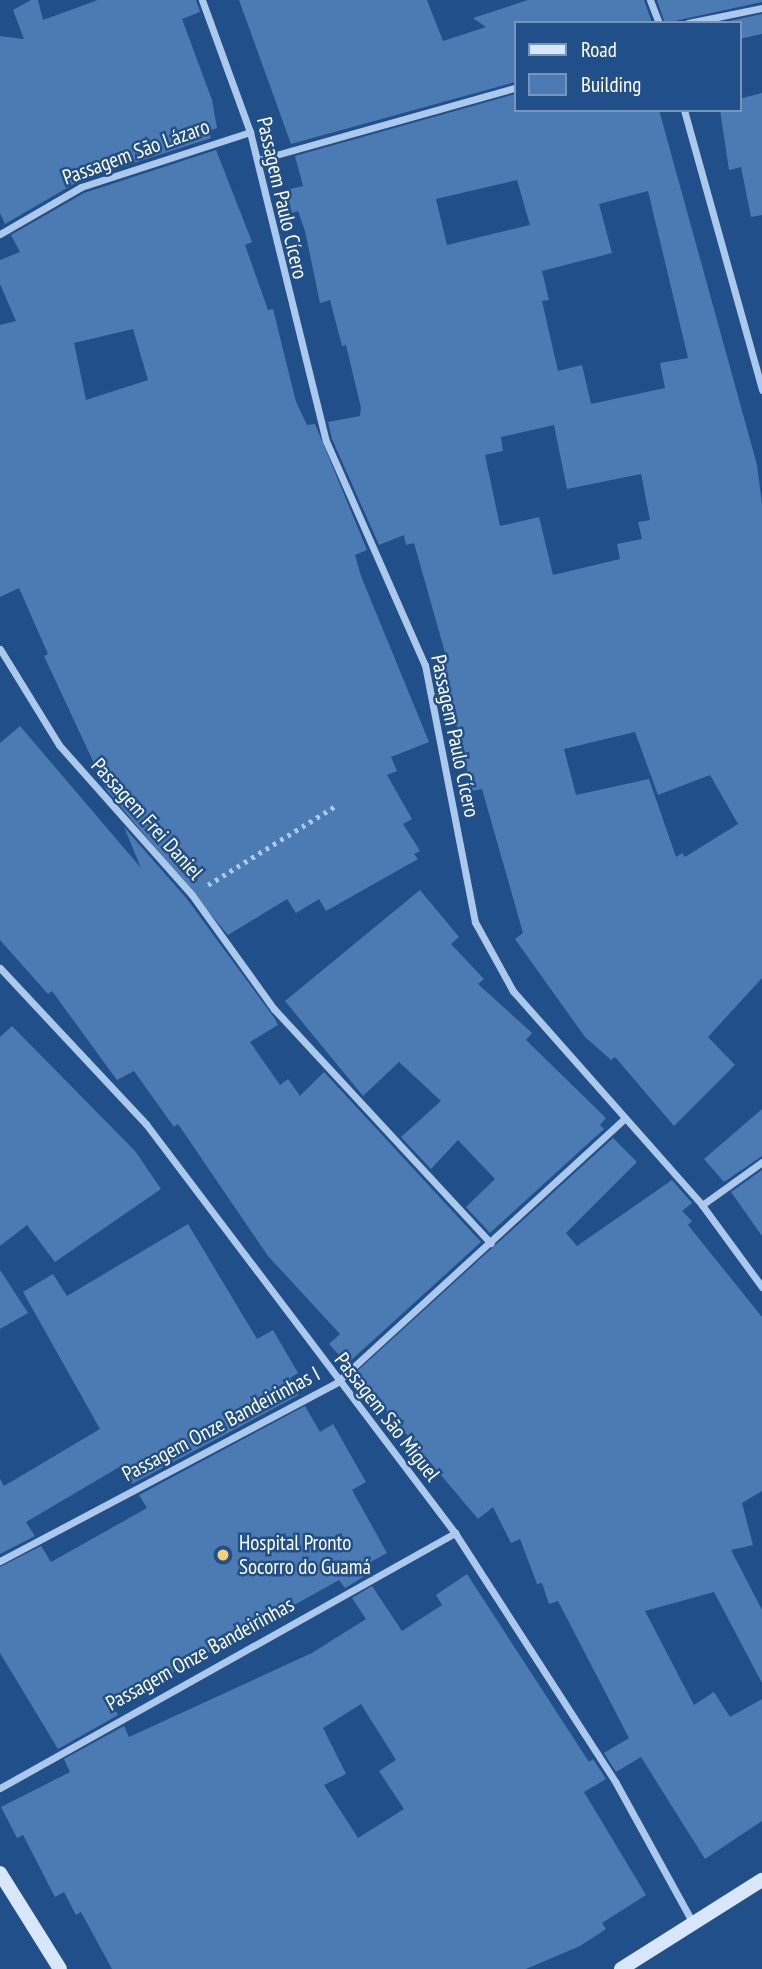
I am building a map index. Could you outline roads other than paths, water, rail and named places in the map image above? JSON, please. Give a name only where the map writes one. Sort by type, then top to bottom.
[{"type":"main road","points":[[0,1873],[60,1969]]},
{"type":"main road","points":[[621,1969],[762,1880]]},
{"type":"street","name":"Passagem Paulo Cícero","points":[[202,0],[258,160],[292,320],[326,440],[425,665],[475,922],[513,991],[623,1120],[702,1205],[762,1287]]},
{"type":"street","points":[[650,0],[658,21]]},
{"type":"street","points":[[698,21],[762,8]]},
{"type":"street","points":[[258,160],[514,88]]},
{"type":"street","points":[[685,112],[762,390]]},
{"type":"street","name":"Passagem São Lázaro","points":[[0,234],[81,187],[250,132]]},
{"type":"street","name":"Passagem Frei Daniel","points":[[1,652],[59,745],[192,894],[274,1009],[491,1243]]},
{"type":"street","name":"Passagem São Miguel","points":[[0,968],[146,1124],[336,1383],[455,1533],[603,1761],[694,1925]]},
{"type":"street","name":"Passagem Onze Bandeirinhas I","points":[[0,1561],[336,1383],[623,1120]]},
{"type":"street","points":[[702,1205],[762,1162]]},
{"type":"street","name":"Passagem Onze Bandeirinhas","points":[[0,1788],[455,1533]]},
{"type":"place","name":"Hospital Pronto Socorro do Guamá","points":[[223,1555]]}]
